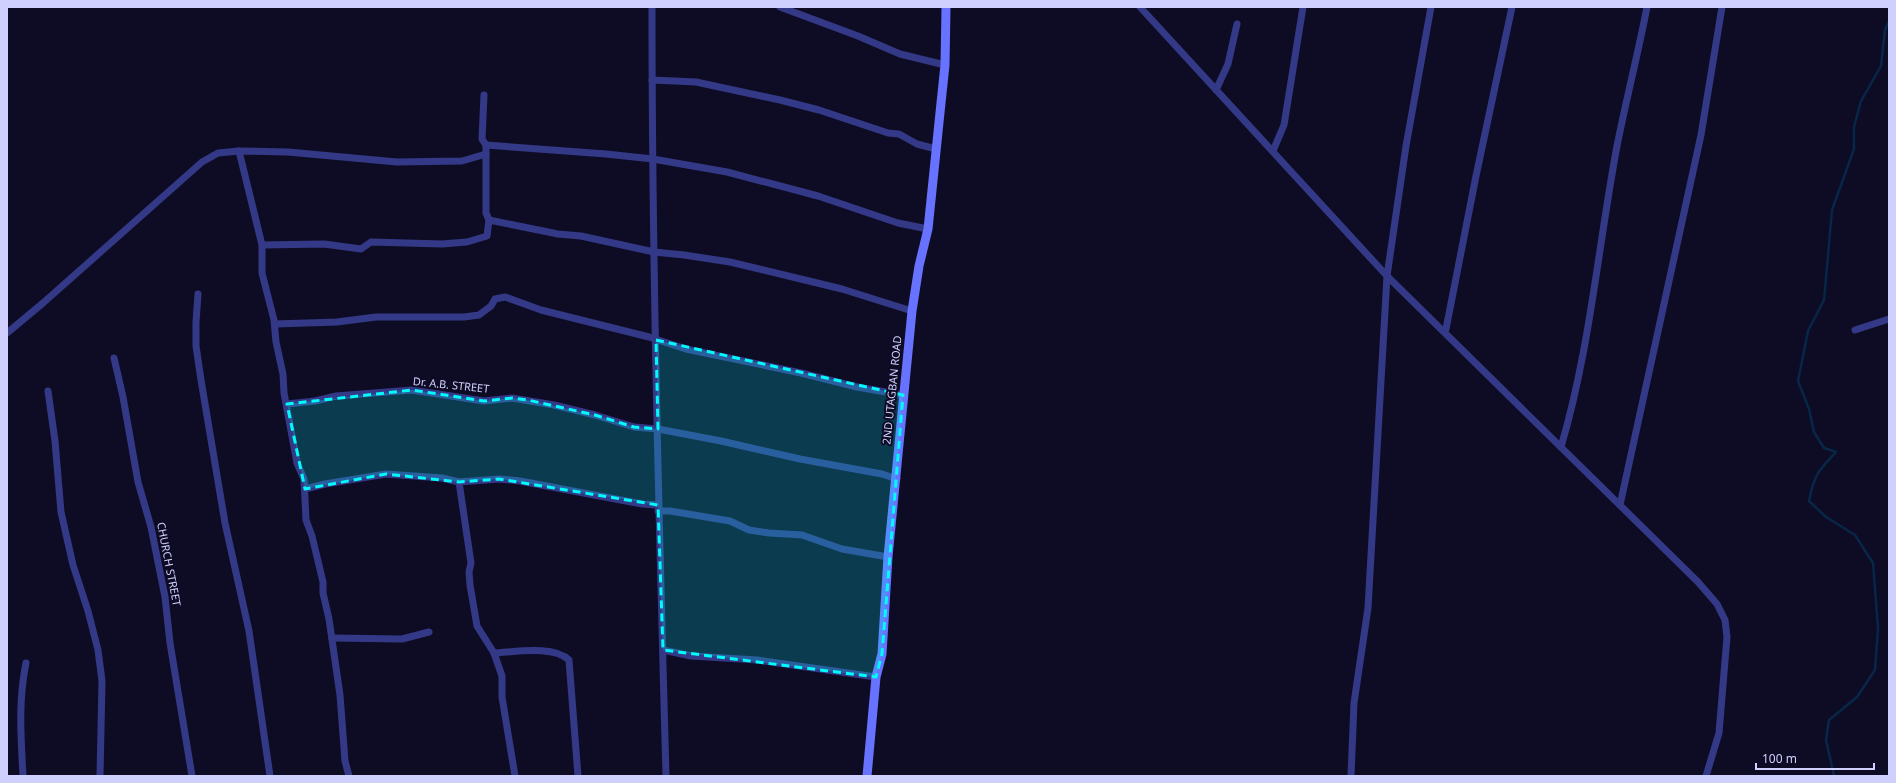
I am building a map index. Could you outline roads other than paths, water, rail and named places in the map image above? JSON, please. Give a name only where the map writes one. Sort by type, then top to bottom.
[{"type":"street","points":[[652,7],[658,508],[666,776]]},
{"type":"street","points":[[780,7],[858,36],[900,54],[919,60],[945,65]]},
{"type":"street","name":"2ND UTAGBAN ROAD","points":[[867,776],[876,677],[882,654],[888,557],[897,479],[903,395],[912,311],[919,266],[928,229],[945,65],[946,7]]},
{"type":"street","points":[[1140,7],[1387,276],[1698,582],[1717,604],[1725,620],[1727,637],[1719,733],[1706,776]]},
{"type":"street","points":[[1273,151],[1284,125],[1302,7]]},
{"type":"street","points":[[1351,776],[1354,703],[1368,608],[1387,276],[1406,146],[1431,7]]},
{"type":"street","points":[[1446,329],[1476,176],[1512,7]]},
{"type":"street","points":[[1561,447],[1570,418],[1584,357],[1617,147],[1647,7]]},
{"type":"street","points":[[1620,505],[1702,135],[1722,7]]},
{"type":"street","points":[[1216,90],[1228,64],[1237,24]]},
{"type":"street","points":[[652,80],[696,82],[780,100],[819,110],[888,133],[899,134],[917,144],[936,149]]},
{"type":"street","points":[[262,245],[324,244],[361,249],[371,242],[426,244],[467,242],[487,236],[489,220],[486,212],[486,145],[482,139],[484,95]]},
{"type":"street","points":[[486,145],[653,159],[727,172],[768,182],[898,223],[928,229]]},
{"type":"street","points":[[7,333],[202,162],[218,153],[239,151],[288,152],[397,162],[462,161],[486,154]]},
{"type":"street","points":[[239,151],[262,245],[262,273],[267,286],[275,324],[276,342],[286,404],[298,463],[304,479],[306,520],[312,536],[323,582],[323,593],[332,638],[340,695],[345,761],[349,776]]},
{"type":"street","points":[[489,220],[558,234],[581,236],[654,252],[730,262],[842,289],[912,311]]},
{"type":"street","points":[[198,294],[196,346],[220,493],[249,631],[270,776]]},
{"type":"street","points":[[275,324],[337,322],[376,317],[435,318],[479,315],[491,306],[495,299],[504,297],[541,310],[686,349],[801,372],[857,387],[903,395]]},
{"type":"street","points":[[1855,330],[1889,319]]},
{"type":"street","name":"CHURCH STREET","points":[[114,358],[124,397],[138,482],[151,527],[166,597],[170,643],[192,776]]},
{"type":"street","name":"Dr. A.B. STREET","points":[[286,404],[336,396],[412,390],[484,401],[512,398],[595,414],[634,427],[658,430],[882,474],[897,479]]},
{"type":"street","points":[[48,391],[55,441],[61,512],[73,565],[88,611],[98,650],[102,680],[100,776]]},
{"type":"street","points":[[305,489],[325,484],[386,474],[442,478],[459,482],[499,479],[520,481],[730,522],[749,530],[802,535],[842,549],[888,557]]},
{"type":"street","points":[[459,482],[471,563],[469,572],[471,600],[478,626],[494,653],[502,676],[502,696],[514,776]]},
{"type":"street","points":[[332,638],[402,638],[429,632]]},
{"type":"street","points":[[494,653],[535,650],[563,654],[569,660],[578,776]]},
{"type":"street","points":[[663,650],[691,656],[757,660],[876,677]]},
{"type":"street","points":[[24,776],[20,701],[26,663]]},
{"type":"waterway","points":[[1834,776],[1826,740],[1829,720],[1857,697],[1875,670],[1878,628],[1873,563],[1855,535],[1826,517],[1809,501],[1815,479],[1825,464],[1836,452],[1824,448],[1814,432],[1809,409],[1798,381],[1808,331],[1824,300],[1832,210],[1854,149],[1854,127],[1861,101],[1881,66],[1885,30],[1889,21]]}]
